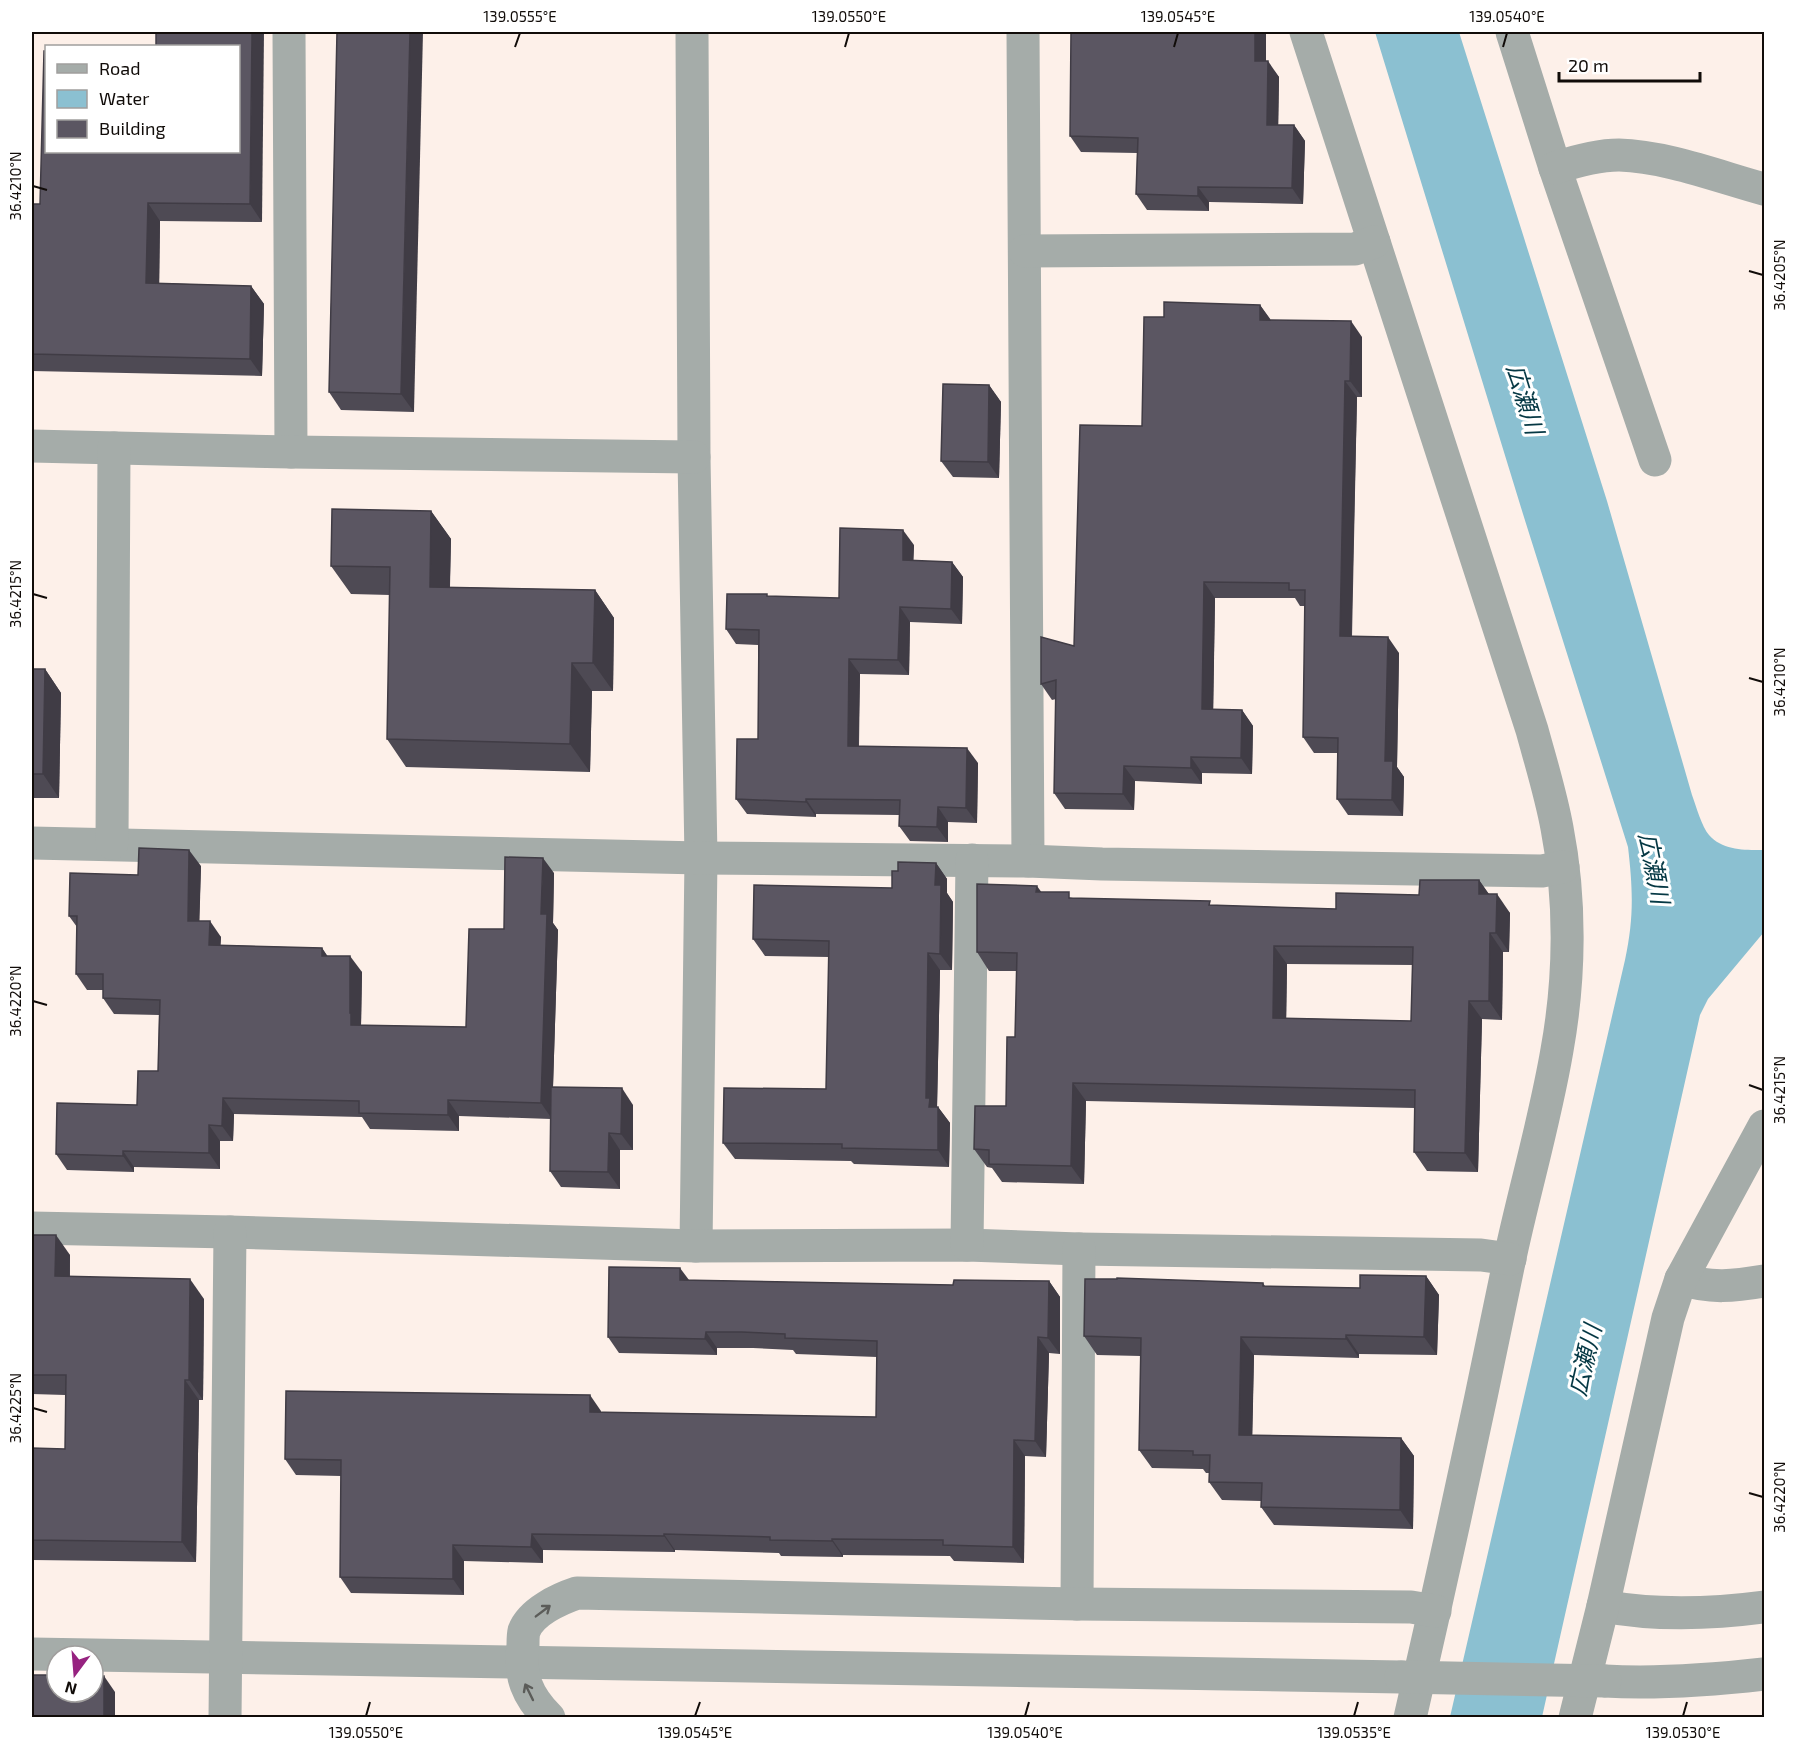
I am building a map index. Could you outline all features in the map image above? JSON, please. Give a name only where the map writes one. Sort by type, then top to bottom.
[{"type":"street","points":[[290,32],[291,453]]},
{"type":"street","points":[[692,32],[694,457],[701,858],[696,1246]]},
{"type":"street","points":[[1023,32],[1028,861]]},
{"type":"street","points":[[1306,32],[1528,719],[1549,792],[1563,867],[1567,926],[1564,994],[1557,1050],[1410,1718]]},
{"type":"street","points":[[1512,32],[1655,460]]},
{"type":"street","points":[[1556,168],[1581,160],[1618,155],[1654,158],[1764,189]]},
{"type":"street","points":[[1025,251],[1355,249],[1374,242]]},
{"type":"street","points":[[32,446],[291,453],[694,457]]},
{"type":"street","points":[[112,843],[114,448]]},
{"type":"street","points":[[32,843],[701,858],[972,860],[1542,871],[1563,867]]},
{"type":"street","points":[[967,1245],[972,860]]},
{"type":"street","points":[[1575,1718],[1603,1606],[1668,1318],[1682,1279],[1764,1126]]},
{"type":"street","points":[[32,1228],[696,1246],[967,1245],[1079,1249],[1481,1255],[1510,1259]]},
{"type":"street","points":[[225,1718],[230,1232]]},
{"type":"street","points":[[1077,1604],[1079,1249]]},
{"type":"street","points":[[1682,1279],[1714,1287],[1739,1286],[1764,1281]]},
{"type":"street","points":[[549,1718],[536,1706],[526,1686],[521,1661],[524,1631],[537,1614],[561,1599],[577,1593],[1077,1604],[1412,1607],[1435,1611]]},
{"type":"street","points":[[1603,1606],[1643,1612],[1731,1612],[1764,1607]]},
{"type":"street","points":[[32,1654],[521,1661],[1642,1683],[1685,1682],[1764,1674]]},
{"type":"water","name":"広瀬川","points":[[1375,32],[1459,32],[1607,501],[1699,816],[1709,835],[1721,844],[1735,848],[1764,850],[1764,932],[1708,999],[1700,1015],[1542,1717],[1450,1717],[1625,960],[1631,917],[1630,862],[1628,847]]},
{"type":"building","points":[[156,32],[252,32],[250,204],[148,203],[146,283],[251,286],[250,359],[32,354],[32,204],[40,204],[44,51],[45,153],[240,153],[240,45],[156,45]]},
{"type":"building","points":[[337,32],[410,32],[401,394],[329,392]]},
{"type":"building","points":[[1071,32],[1255,32],[1255,61],[1268,61],[1267,125],[1294,125],[1292,188],[1198,187],[1198,196],[1136,194],[1138,138],[1070,136]]},
{"type":"building","points":[[1164,302],[1260,305],[1260,320],[1351,321],[1350,381],[1345,381],[1340,636],[1388,637],[1385,761],[1393,761],[1392,800],[1337,799],[1338,738],[1303,737],[1305,590],[1289,590],[1289,583],[1204,582],[1202,709],[1242,710],[1241,758],[1191,757],[1191,768],[1124,766],[1123,794],[1054,793],[1056,680],[1041,684],[1041,637],[1074,646],[1080,425],[1142,426],[1144,317],[1164,317]]},
{"type":"building","points":[[943,384],[989,385],[988,462],[941,461]]},
{"type":"building","points":[[332,509],[431,511],[430,587],[595,590],[593,663],[572,663],[570,744],[387,739],[390,567],[331,566]]},
{"type":"building","points":[[840,528],[903,530],[903,560],[952,562],[951,609],[900,607],[898,660],[849,659],[848,746],[967,748],[966,808],[938,807],[937,827],[899,826],[900,800],[806,799],[806,802],[736,799],[737,739],[758,739],[759,630],[726,629],[727,594],[839,598]]},
{"type":"building","points":[[32,669],[45,669],[43,774],[32,774]]},
{"type":"building","points":[[139,848],[189,850],[188,921],[210,921],[209,945],[322,948],[322,956],[350,956],[351,1025],[466,1027],[469,929],[504,929],[505,857],[543,858],[541,914],[547,914],[541,1103],[448,1100],[448,1115],[359,1113],[359,1101],[223,1098],[222,1126],[209,1125],[209,1153],[123,1151],[123,1156],[56,1154],[57,1103],[137,1105],[138,1071],[158,1071],[160,1000],[103,998],[103,974],[76,974],[77,916],[69,916],[70,873],[138,875]]},
{"type":"building","points":[[898,862],[936,863],[935,885],[941,885],[940,954],[928,953],[926,1098],[930,1098],[929,1107],[938,1107],[938,1150],[842,1148],[842,1144],[723,1143],[724,1088],[826,1089],[829,941],[753,939],[754,885],[892,888],[892,871],[898,871]]},
{"type":"building","points":[[1420,880],[1479,880],[1479,894],[1497,894],[1496,933],[1490,933],[1489,1001],[1469,1001],[1465,1153],[1414,1152],[1415,1090],[1073,1083],[1071,1166],[989,1164],[989,1150],[974,1149],[975,1106],[1006,1106],[1007,1037],[1015,1037],[1017,953],[977,952],[977,884],[1037,886],[1036,892],[1069,892],[1069,898],[1210,901],[1209,905],[1336,909],[1336,893],[1419,895]],"holes":[[[1274,946],[1413,947],[1411,1021],[1273,1018]]]},
{"type":"building","points":[[551,1087],[622,1088],[621,1134],[609,1133],[608,1172],[550,1171]]},
{"type":"building","points":[[32,1235],[56,1235],[55,1276],[190,1279],[189,1380],[185,1380],[182,1542],[32,1540],[32,1448],[65,1449],[66,1375],[32,1375]]},
{"type":"building","points":[[609,1267],[680,1268],[680,1280],[953,1285],[954,1280],[1049,1281],[1048,1338],[1038,1337],[1035,1441],[1014,1440],[1013,1547],[943,1545],[943,1540],[832,1539],[832,1541],[664,1534],[664,1536],[532,1534],[531,1547],[453,1545],[453,1579],[340,1577],[341,1460],[285,1459],[286,1391],[590,1395],[590,1412],[876,1417],[877,1341],[785,1338],[785,1334],[742,1332],[706,1332],[705,1339],[608,1337]]},
{"type":"building","points":[[1360,1275],[1426,1276],[1424,1337],[1346,1335],[1346,1339],[1241,1337],[1239,1435],[1401,1438],[1400,1510],[1261,1507],[1262,1483],[1209,1482],[1210,1455],[1193,1455],[1193,1451],[1139,1450],[1141,1338],[1084,1336],[1085,1279],[1117,1278],[1263,1283],[1263,1286],[1360,1288]]},
{"type":"building","points":[[32,1675],[45,1675],[45,1704],[104,1704],[104,1718],[32,1718]]}]
